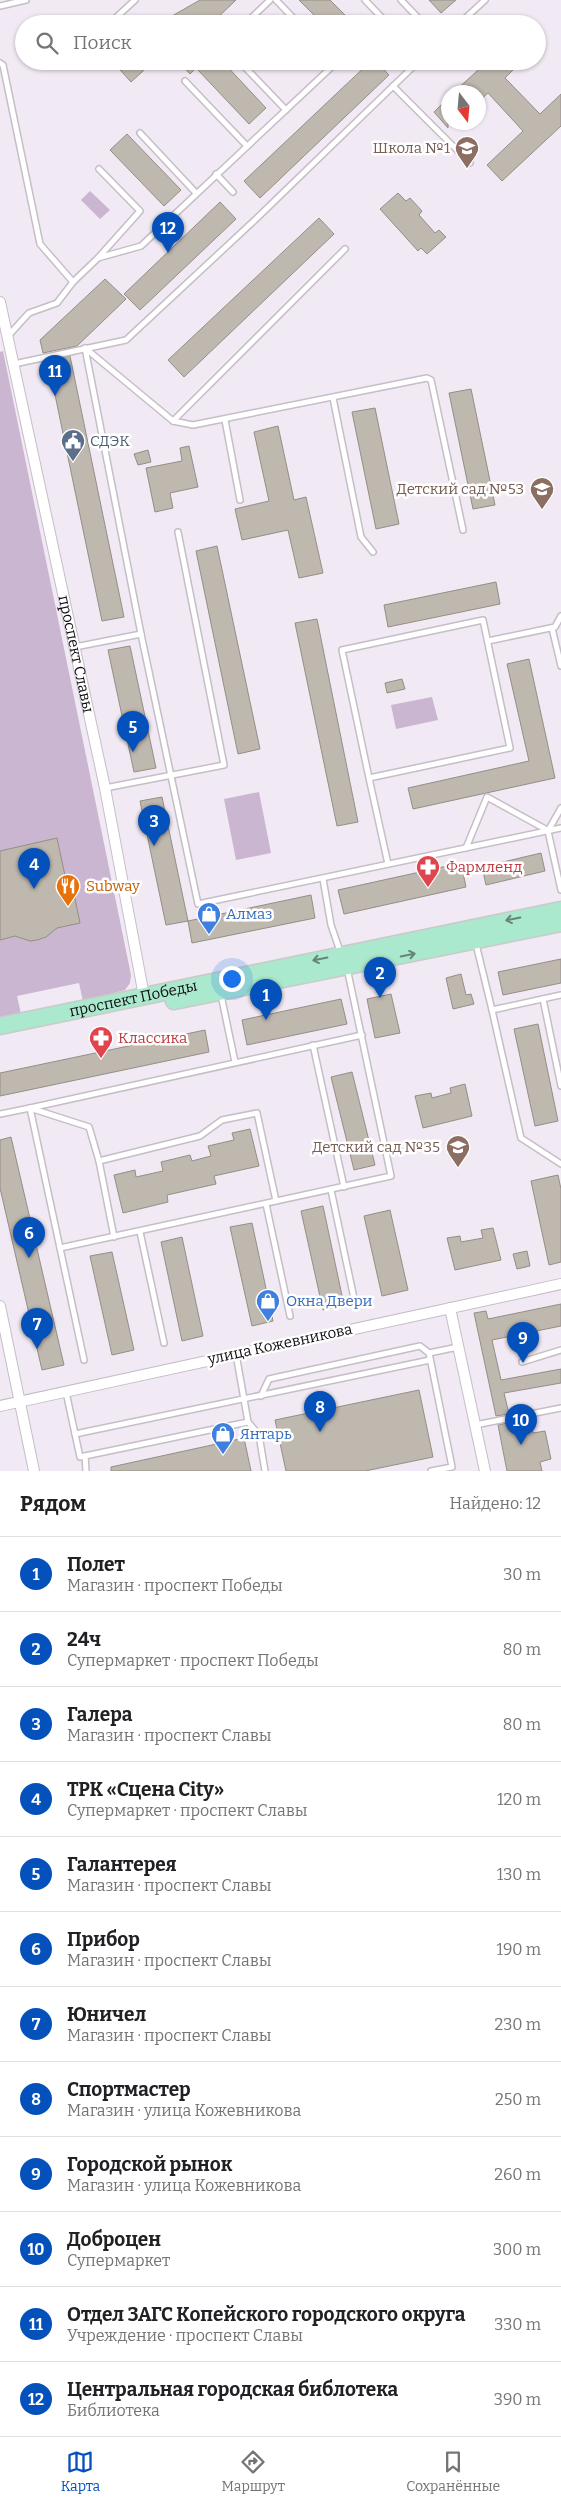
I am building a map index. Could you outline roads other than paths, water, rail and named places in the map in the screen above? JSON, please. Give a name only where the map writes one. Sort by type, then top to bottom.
[{"type":"main road","name":"проспект Победы","points":[[0,1037],[146,1001],[220,992],[561,910]]},
{"type":"main road","name":"проспект Победы","points":[[0,1026],[146,1001],[344,961],[476,941],[561,923]]},
{"type":"street","name":"проспект Славы","points":[[0,302],[105,788],[146,1001]]},
{"type":"street","name":"улица Кожевникова","points":[[0,1406],[561,1284]]},
{"type":"street","points":[[0,1306],[34,1471]]},
{"type":"street","points":[[450,1308],[485,1471]]},
{"type":"lane","points":[[0,6],[26,0]]},
{"type":"lane","points":[[119,15],[135,0]]},
{"type":"lane","points":[[254,15],[270,0]]},
{"type":"lane","points":[[276,0],[290,15]]},
{"type":"lane","points":[[365,0],[380,15]]},
{"type":"lane","points":[[401,0],[415,15]]},
{"type":"lane","points":[[469,15],[485,0]]},
{"type":"lane","points":[[0,63],[3,65],[40,244],[73,282]]},
{"type":"lane","points":[[248,70],[286,110]]},
{"type":"lane","points":[[98,258],[141,246],[328,70]]},
{"type":"lane","points":[[14,364],[126,340],[258,218],[410,70]]},
{"type":"lane","points":[[185,81],[248,146]]},
{"type":"lane","points":[[394,86],[470,163]]},
{"type":"lane","points":[[140,133],[196,193]]},
{"type":"lane","points":[[7,337],[29,312],[57,303],[73,282],[98,258],[140,211],[98,169]]},
{"type":"lane","points":[[216,174],[233,192]]},
{"type":"lane","points":[[173,421],[345,249]]},
{"type":"lane","points":[[85,348],[173,421],[193,425],[427,378],[431,380],[463,530]]},
{"type":"lane","points":[[85,348],[141,634],[198,904],[561,828]]},
{"type":"lane","points":[[334,398],[361,538],[373,552]]},
{"type":"lane","points":[[225,420],[240,500]]},
{"type":"lane","points":[[105,788],[224,765],[178,532]]},
{"type":"lane","points":[[488,642],[552,628],[561,616]]},
{"type":"lane","points":[[369,778],[510,748],[483,620],[342,650],[369,778],[388,864]]},
{"type":"lane","points":[[552,628],[561,666]]},
{"type":"lane","points":[[75,647],[141,634]]},
{"type":"lane","points":[[466,848],[487,798],[548,831]]},
{"type":"lane","points":[[561,808],[548,831],[561,890]]},
{"type":"lane","points":[[60,1248],[344,1188],[391,1176],[362,1035],[344,961],[332,925],[323,879]]},
{"type":"lane","points":[[476,941],[521,1138],[561,1164]]},
{"type":"lane","points":[[220,992],[234,1062]]},
{"type":"lane","points":[[492,1010],[561,995]]},
{"type":"lane","points":[[543,999],[561,1086]]},
{"type":"lane","points":[[0,1114],[362,1035]]},
{"type":"lane","points":[[313,1046],[344,1188]]},
{"type":"lane","points":[[30,1108],[89,1127],[99,1161],[114,1237]]},
{"type":"lane","points":[[30,1108],[84,1360]]},
{"type":"lane","points":[[99,1161],[200,1136],[222,1120],[257,1112],[276,1201]]},
{"type":"lane","points":[[331,1190],[355,1303]]},
{"type":"lane","points":[[266,1204],[290,1316]]},
{"type":"lane","points":[[140,1232],[164,1343]]},
{"type":"lane","points":[[261,1396],[269,1379],[420,1346],[429,1353],[452,1466],[431,1471]]},
{"type":"lane","points":[[429,1353],[458,1347]]},
{"type":"lane","points":[[522,1362],[561,1350]]},
{"type":"lane","points":[[236,1354],[248,1422],[259,1435],[265,1471]]},
{"type":"lane","points":[[75,1434],[430,1360]]},
{"type":"lane","points":[[66,1392],[80,1457],[248,1422]]},
{"type":"lane","points":[[475,1425],[561,1408]]},
{"type":"lane","points":[[85,1456],[86,1471]]},
{"type":"place","name":"Школа №1","points":[[467,169]]},
{"type":"place","name":"Центральная городская библотека","points":[[168,253]]},
{"type":"place","name":"Отдел ЗАГС Копейского городского округа","points":[[55,396]]},
{"type":"place","name":"СДЭК","points":[[73,462]]},
{"type":"place","name":"Детский сад №53","points":[[542,510]]},
{"type":"place","name":"Галантерея","points":[[133,752]]},
{"type":"place","name":"Галера","points":[[154,846]]},
{"type":"place","name":"Фармленд","points":[[428,888]]},
{"type":"place","name":"ТРК «Сцена City»","points":[[34,889]]},
{"type":"place","name":"Subway","points":[[68,907]]},
{"type":"place","name":"Алмаз","points":[[209,935]]},
{"type":"place","name":"24ч","points":[[380,998]]},
{"type":"place","name":"Полет","points":[[266,1020]]},
{"type":"place","name":"Классика","points":[[101,1059]]},
{"type":"place","name":"Детский сад №35","points":[[458,1168]]},
{"type":"place","name":"Прибор","points":[[29,1258]]},
{"type":"place","name":"Окна Двери","points":[[268,1322]]},
{"type":"place","name":"Юничел","points":[[37,1349]]},
{"type":"place","name":"Городской рынок","points":[[523,1363]]},
{"type":"place","name":"Спортмастер","points":[[320,1432]]},
{"type":"place","name":"Доброцен","points":[[521,1445]]},
{"type":"place","name":"Янтарь","points":[[223,1455]]}]
